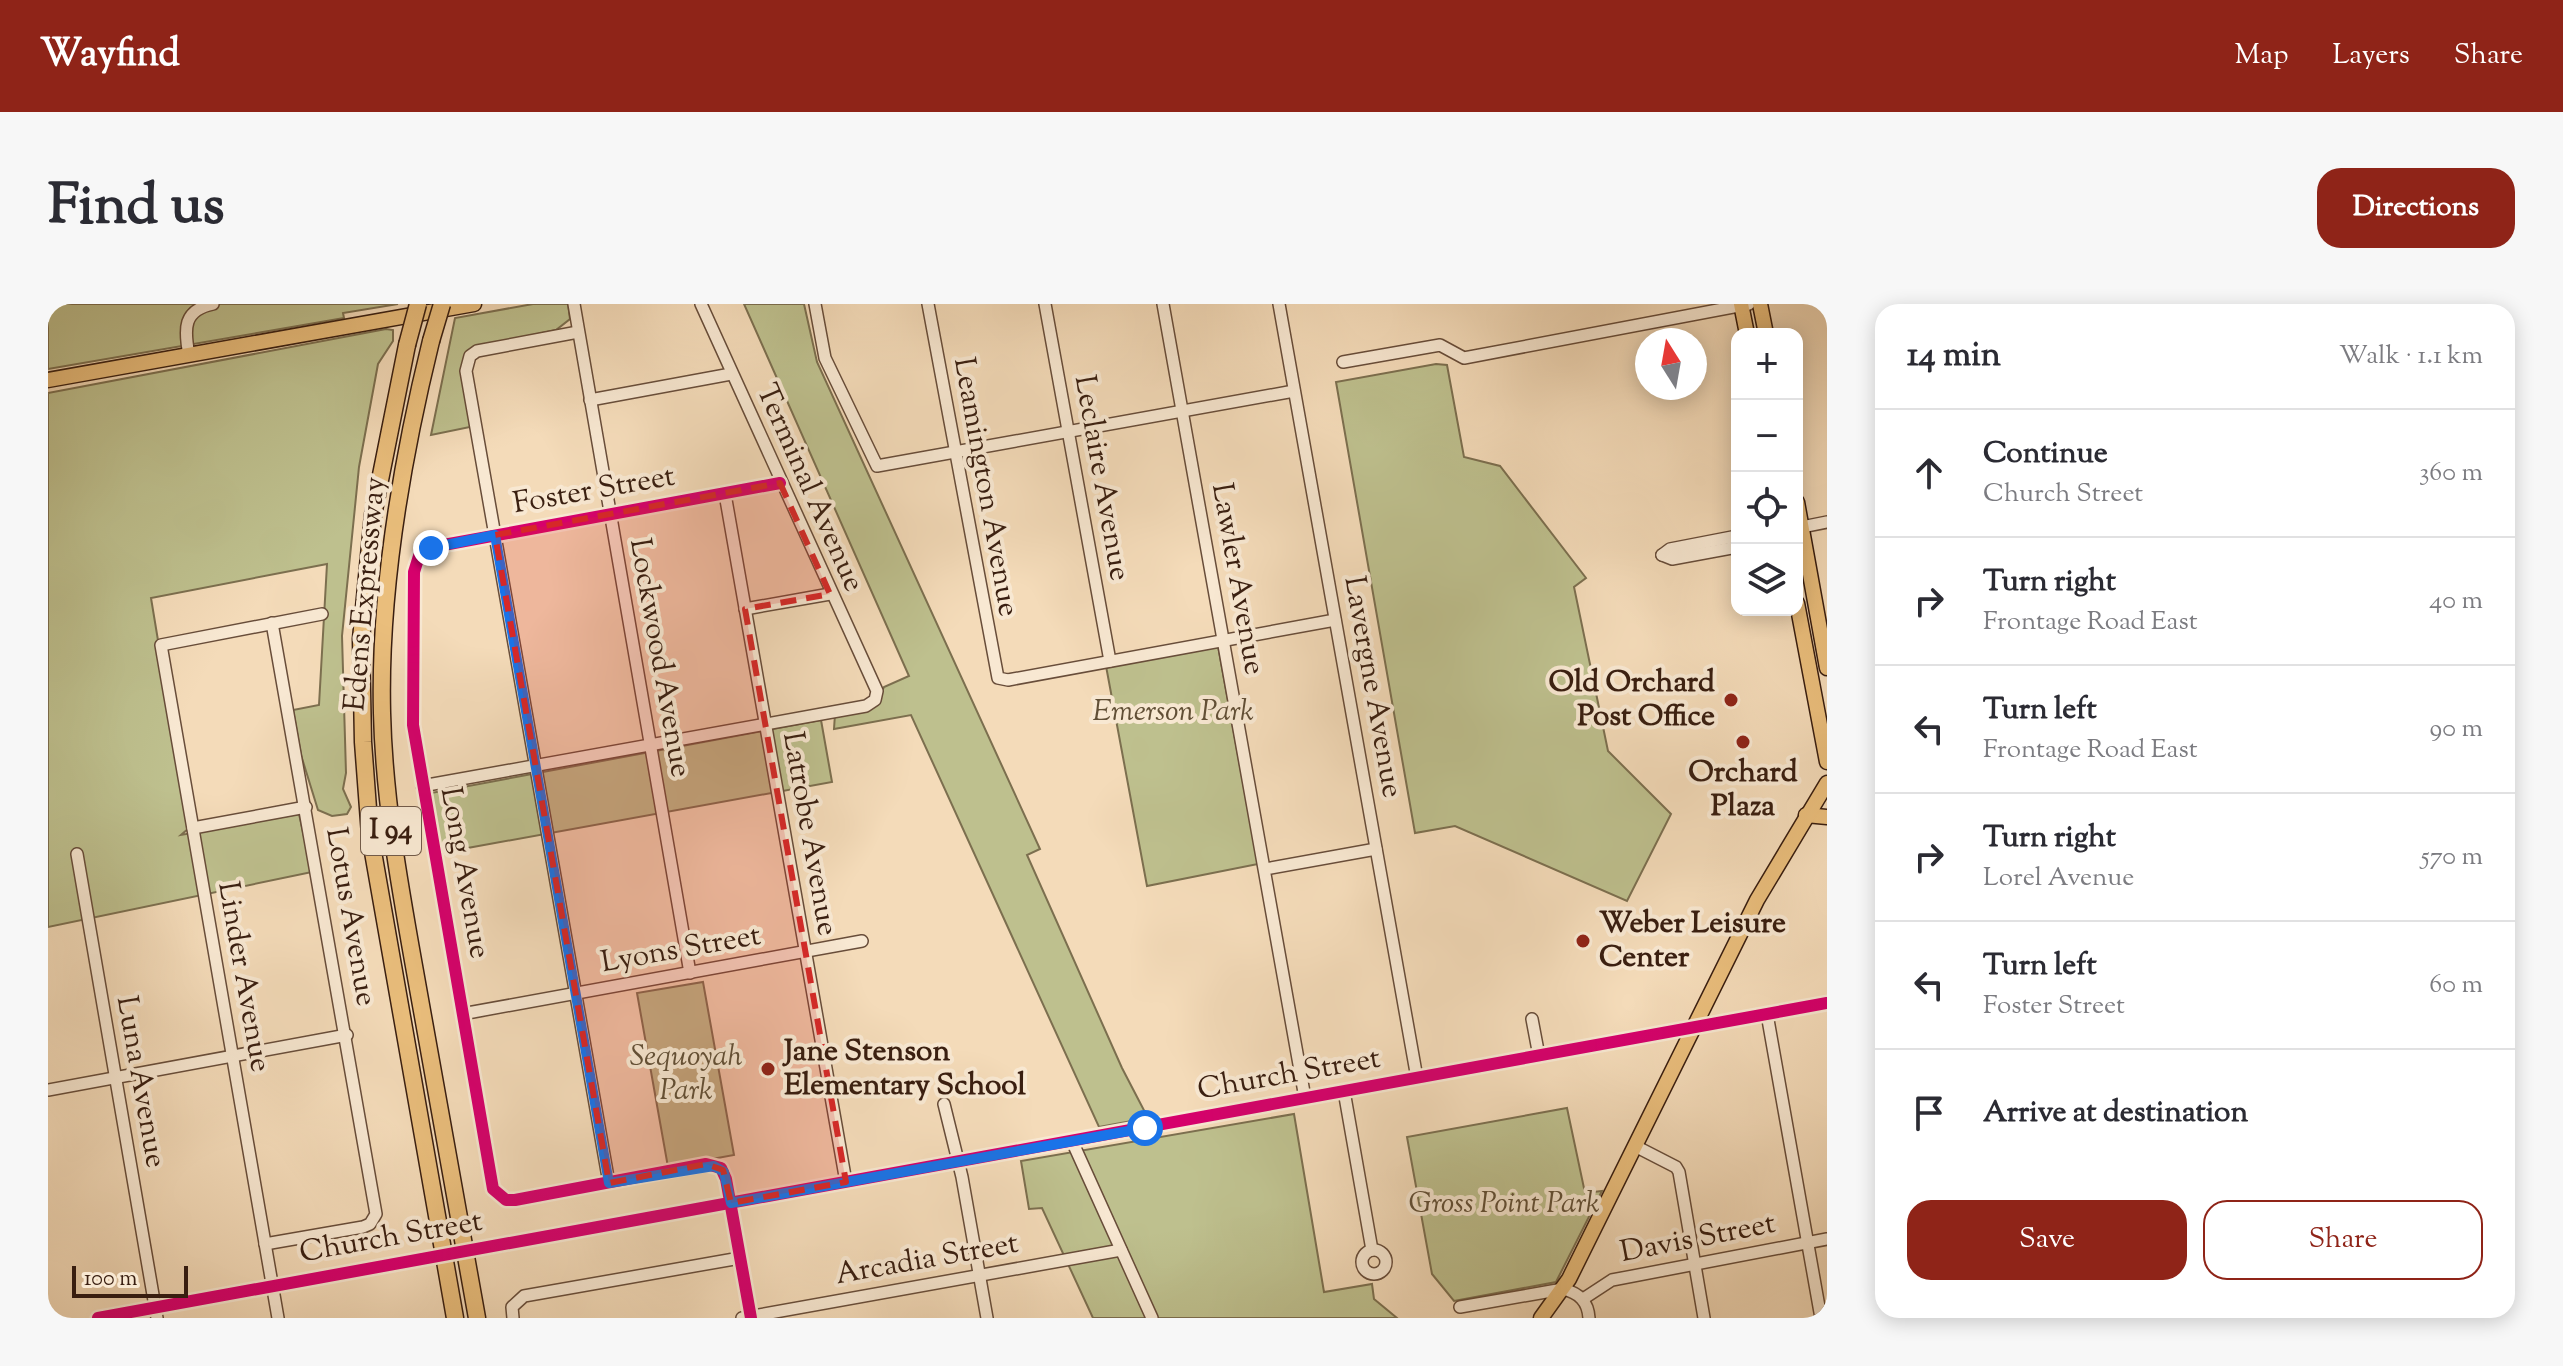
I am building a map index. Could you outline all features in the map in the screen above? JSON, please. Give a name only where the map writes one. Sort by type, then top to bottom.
[{"type":"highway","name":"Edens Expressway","points":[[418,304],[373,515],[361,639],[363,742],[379,890],[455,1318]]},
{"type":"highway","name":"Edens Expressway","points":[[442,304],[413,415],[397,521],[384,645],[384,754],[398,874],[477,1318]]},
{"type":"main road","points":[[48,380],[474,304]]},
{"type":"main road","points":[[1760,304],[1765,328]]},
{"type":"main road","points":[[1744,305],[1746,328]]},
{"type":"main road","points":[[1802,544],[1827,668]]},
{"type":"main road","points":[[1799,616],[1827,762]]},
{"type":"main road","points":[[1541,1318],[1563,1289],[1637,1147],[1757,900],[1827,783]]},
{"type":"main road","points":[[1806,815],[1827,817]]},
{"type":"street","points":[[189,355],[188,317],[192,310],[213,304]]},
{"type":"street","name":"Lockwood Avenue","points":[[574,304],[690,973]]},
{"type":"street","name":"Terminal Avenue","points":[[701,304],[830,594],[877,691],[875,700],[866,706],[765,724]]},
{"type":"street","points":[[815,304],[825,358],[877,466],[1294,391]]},
{"type":"street","name":"Leamington Avenue","points":[[928,304],[998,678],[1008,680],[1110,661]]},
{"type":"street","name":"Leclaire Avenue","points":[[1045,304],[1110,661]]},
{"type":"street","name":"Lawler Avenue","points":[[1163,304],[1305,1098]]},
{"type":"street","name":"Lavergne Avenue","points":[[1279,304],[1417,1078]]},
{"type":"street","points":[[1343,362],[1440,345],[1464,358],[1744,305]]},
{"type":"street","points":[[578,332],[486,348],[470,356],[466,371],[609,1183],[714,1166],[724,1172],[748,1317]]},
{"type":"street","points":[[590,400],[731,374]]},
{"type":"street","name":"Foster Street","points":[[419,556],[438,546],[780,483]]},
{"type":"street","name":"Latrobe Avenue","points":[[725,494],[846,1182]]},
{"type":"street","points":[[1803,526],[1827,522]]},
{"type":"street","points":[[1731,537],[1670,549],[1662,555],[1672,559],[1731,548]]},
{"type":"street","name":"Long Avenue","points":[[419,556],[412,596],[413,725],[490,1181],[499,1195],[515,1200],[609,1183]]},
{"type":"street","points":[[745,609],[830,594]]},
{"type":"street","points":[[272,623],[322,614]]},
{"type":"street","points":[[1110,661],[1335,620]]},
{"type":"street","name":"Linder Avenue","points":[[272,623],[161,645],[278,1318]]},
{"type":"street","name":"Lotus Avenue","points":[[265,1244],[363,1227],[375,1219],[376,1208],[272,623]]},
{"type":"street","points":[[422,786],[765,724]]},
{"type":"street","points":[[193,828],[306,807]]},
{"type":"street","points":[[1265,869],[1376,849]]},
{"type":"street","name":"Luna Avenue","points":[[77,854],[156,1313]]},
{"type":"street","name":"Lyons Street","points":[[462,1014],[862,941]]},
{"type":"street","name":"Church Street","points":[[98,1318],[156,1313],[273,1286],[1827,1003]]},
{"type":"street","points":[[1767,1014],[1821,1318]]},
{"type":"street","points":[[1532,1019],[1539,1056]]},
{"type":"street","points":[[48,1090],[347,1035]]},
{"type":"street","points":[[1344,1091],[1372,1250]]},
{"type":"street","points":[[944,1104],[987,1318]]},
{"type":"street","points":[[1072,1141],[1152,1318]]},
{"type":"street","points":[[1637,1147],[1676,1167],[1679,1172],[1704,1318]]},
{"type":"street","name":"Davis Street","points":[[1583,1299],[1612,1280],[1827,1239]]},
{"type":"street","name":"Arcadia Street","points":[[748,1317],[1121,1250]]},
{"type":"street","points":[[513,1318],[514,1302],[524,1296],[740,1258]]},
{"type":"street","points":[[1563,1289],[1579,1302],[1588,1318]]},
{"type":"street","points":[[1460,1307],[1563,1289],[1583,1299],[1588,1318]]},
{"type":"highlighted area","points":[[780,483],[830,594],[745,609],[846,1182],[731,1203],[723,1170],[706,1164],[609,1183],[495,535]]},
{"type":"green space","points":[[48,304],[398,304],[343,313],[344,318],[48,369]]},
{"type":"green space","points":[[533,304],[568,304],[570,319],[556,330],[486,345],[463,360],[470,427],[431,435],[455,318]]},
{"type":"green space","points":[[744,304],[804,304],[817,362],[1040,849],[1027,855],[1122,1068],[1148,1118],[1099,1127],[911,715],[834,729],[835,714],[874,706],[884,687],[909,676]]},
{"type":"green space","points":[[393,330],[393,341],[378,364],[359,467],[342,636],[346,773],[343,789],[351,807],[347,814],[332,816],[318,810],[301,755],[293,710],[319,705],[327,564],[151,598],[189,828],[181,835],[299,814],[312,872],[48,927],[48,393]]},
{"type":"green space","points":[[1436,364],[1447,365],[1464,457],[1500,466],[1586,578],[1574,587],[1608,751],[1671,814],[1627,901],[1455,826],[1415,833],[1336,382]]},
{"type":"green space","name":"Emerson Park","points":[[1218,646],[1258,864],[1147,886],[1106,666]]},
{"type":"green space","points":[[821,720],[832,782],[440,853],[431,793]]},
{"type":"green space","name":"Sequoyah Park","points":[[703,982],[734,1155],[668,1167],[637,993]]},
{"type":"green space","name":"Gross Point Park","points":[[1567,1108],[1585,1193],[1602,1191],[1556,1282],[1454,1301],[1432,1274],[1407,1137]]},
{"type":"green space","points":[[1294,1114],[1324,1292],[1372,1284],[1374,1299],[1397,1318],[1093,1318],[1042,1208],[1029,1209],[1021,1161]]},
{"type":"cycle path","points":[[751,1318],[726,1179],[721,1168],[706,1164],[515,1200],[506,1200],[493,1189],[413,725],[414,572],[419,556],[438,546],[780,483]]},
{"type":"cycle path","points":[[98,1318],[1827,1003]]},
{"type":"place","name":"Old Orchard Post Office","points":[[1731,700]]},
{"type":"place","name":"Orchard Plaza","points":[[1743,742]]},
{"type":"place","name":"Weber Leisure Center","points":[[1583,941]]},
{"type":"place","name":"Jane Stenson Elementary School","points":[[768,1069]]},
{"type":"route","points":[[431,548],[495,535],[609,1183],[706,1164],[721,1168],[724,1172],[731,1203],[1145,1128]]}]
